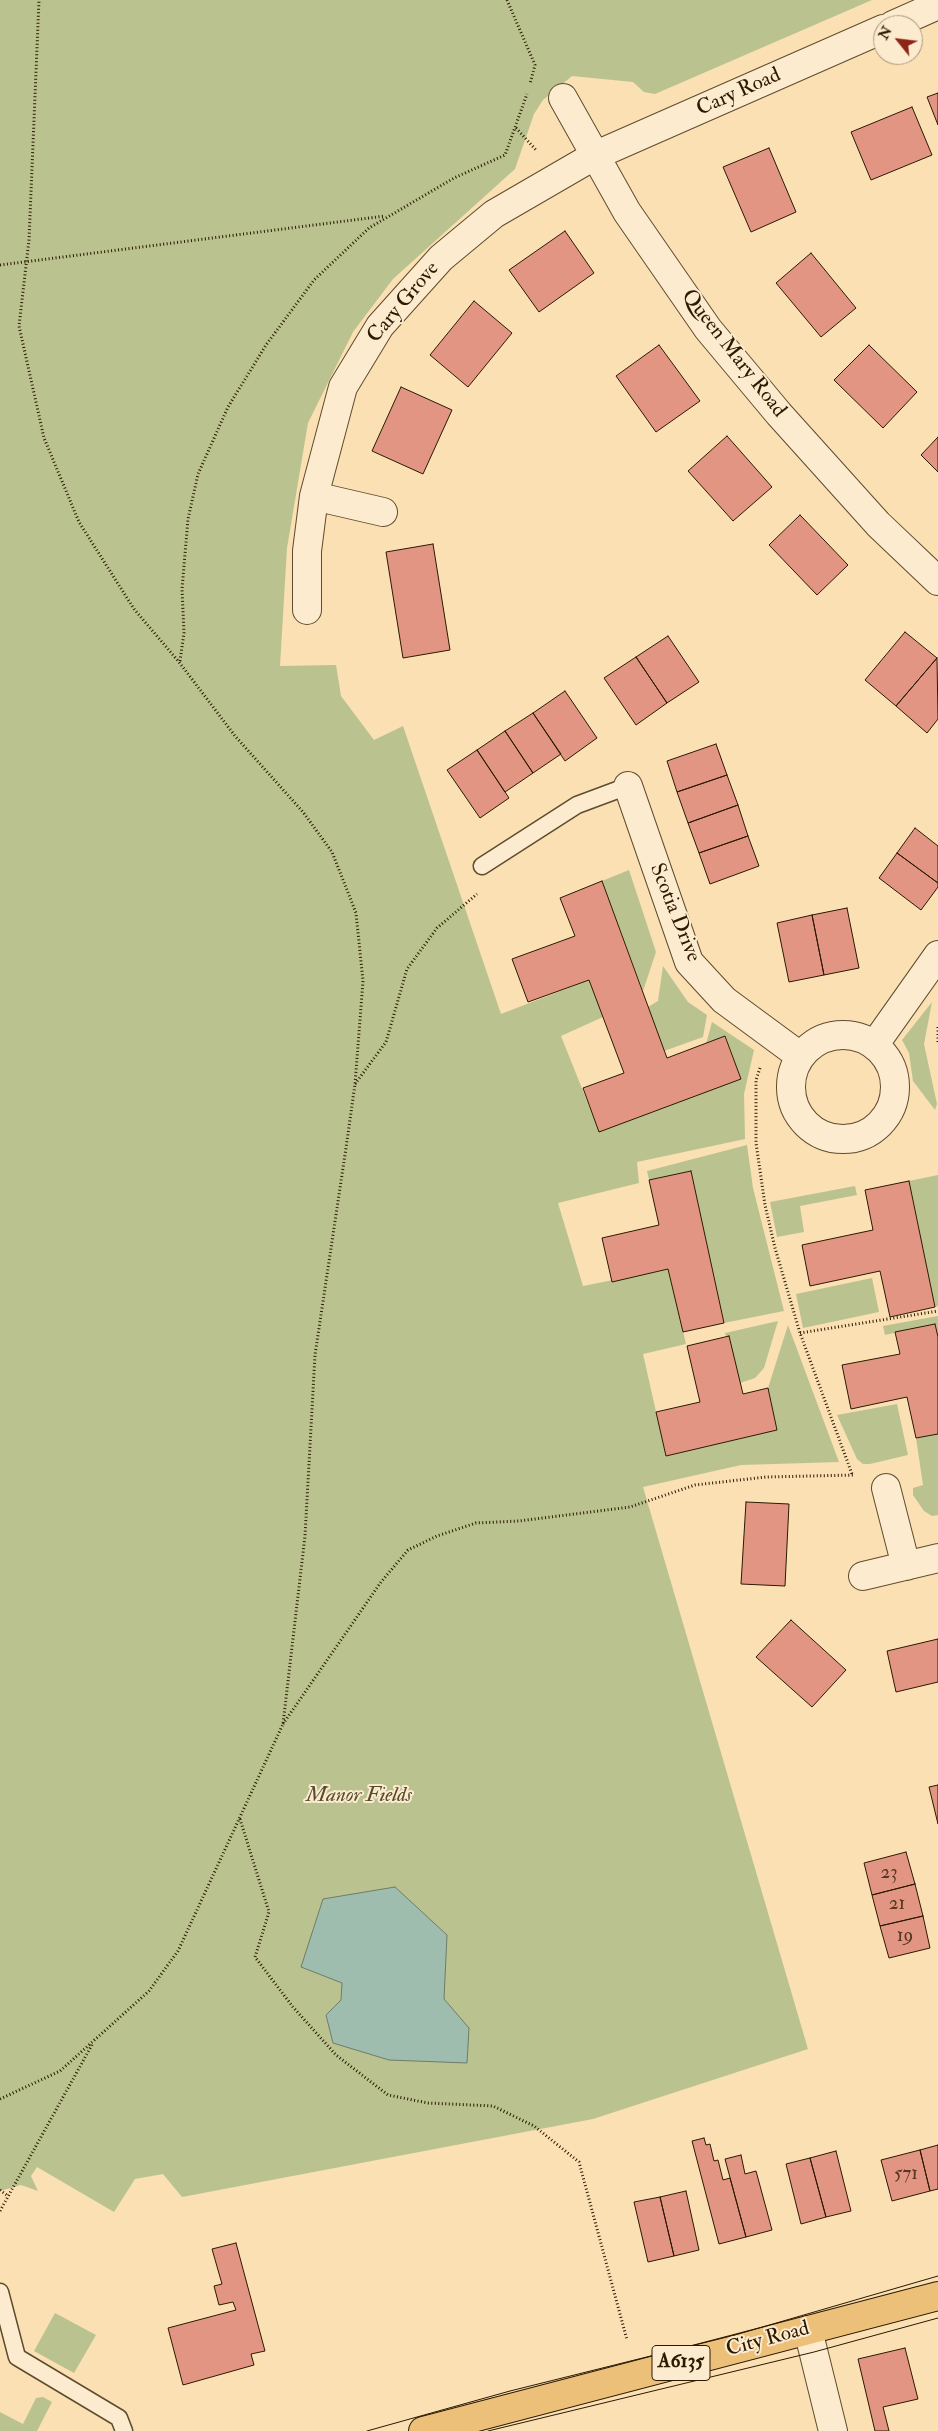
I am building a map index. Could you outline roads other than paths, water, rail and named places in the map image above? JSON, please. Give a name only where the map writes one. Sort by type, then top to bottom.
[{"type":"main road","name":"City Road","points":[[423,2431],[938,2296]]},
{"type":"street","points":[[916,15],[938,5]]},
{"type":"street","name":"Cary Road","points":[[594,156],[873,33]]},
{"type":"street","name":"Queen Mary Road","points":[[563,98],[627,212],[708,329],[779,414],[878,524],[938,581]]},
{"type":"street","name":"Cary Grove","points":[[307,610],[307,551],[314,496],[343,387],[380,326],[441,258],[494,214],[594,156]]},
{"type":"street","points":[[314,496],[383,512]]},
{"type":"street","name":"Scotia Drive","points":[[628,786],[689,962],[724,1000],[770,1036],[800,1056]]},
{"type":"street","points":[[875,1044],[938,955]]},
{"type":"street","points":[[835,1034],[856,1035],[875,1044],[894,1069],[895,1100],[879,1126],[852,1140],[821,1136],[798,1115],[790,1086],[800,1056],[815,1042],[835,1034]]},
{"type":"street","points":[[886,1488],[906,1566]]},
{"type":"street","points":[[863,1576],[938,1558]]},
{"type":"street","points":[[808,2330],[833,2431]]},
{"type":"lane","points":[[482,866],[577,805],[628,786]]},
{"type":"lane","points":[[0,2292],[17,2357],[119,2418],[124,2431]]},
{"type":"tram line","points":[[367,2431],[510,2391],[735,2335],[938,2276]]},
{"type":"tram line","points":[[488,2431],[814,2352],[938,2318]]},
{"type":"park label","name":"Manor Fields","points":[[359,1796]]}]
